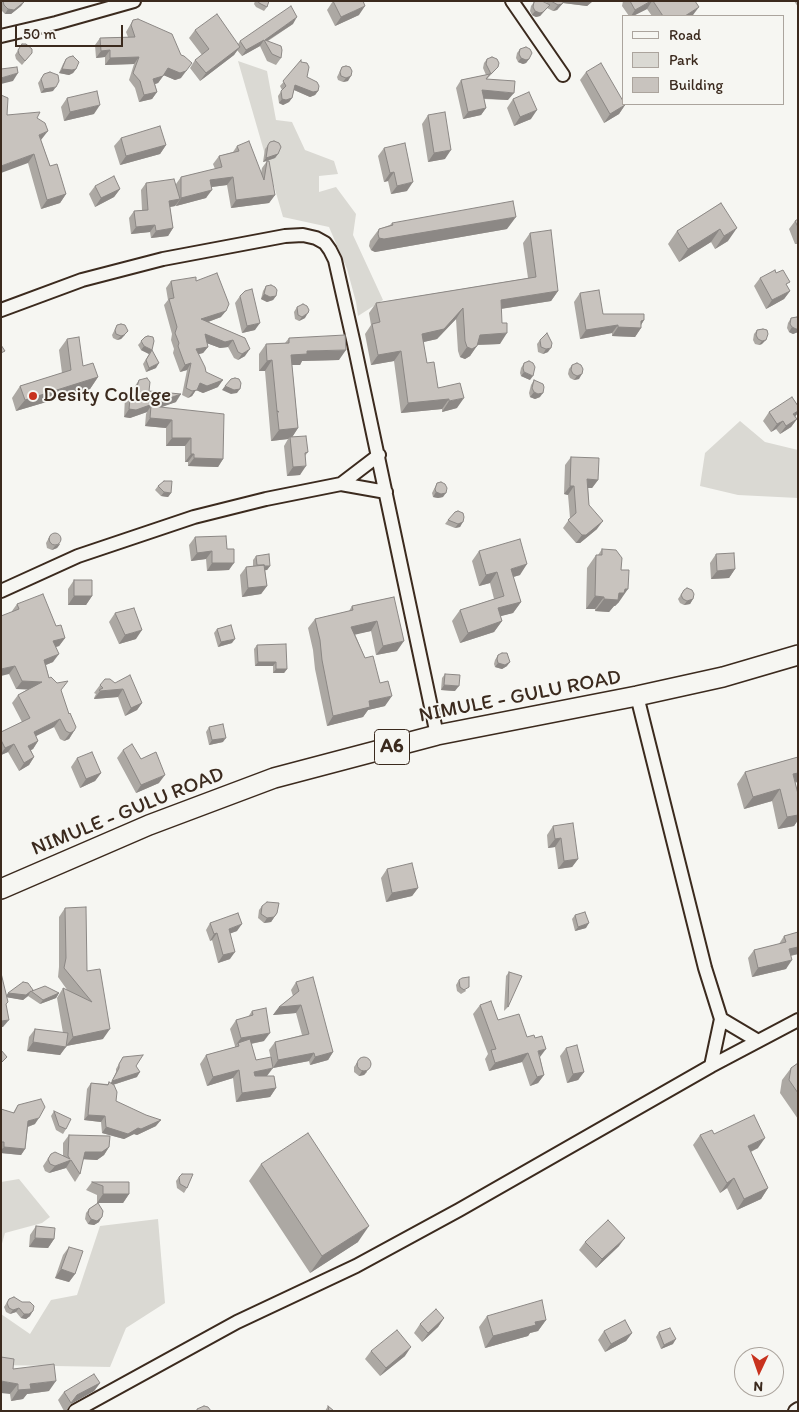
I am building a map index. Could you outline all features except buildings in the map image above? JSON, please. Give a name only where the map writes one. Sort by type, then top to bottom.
[{"type":"main road","name":"NIMULE - GULU ROAD","points":[[1,889],[149,825],[274,778],[437,735],[637,696],[723,677],[798,655]]},
{"type":"street","points":[[1,36],[134,1]]},
{"type":"street","points":[[512,1],[563,75]]},
{"type":"street","points":[[1,310],[82,280],[163,259],[284,236],[303,235],[316,238],[325,243],[335,260],[379,455],[437,735]]},
{"type":"street","points":[[341,484],[379,455]]},
{"type":"street","points":[[1,591],[78,556],[144,532],[203,515],[266,499],[341,484],[386,492]]},
{"type":"street","points":[[637,696],[705,968],[721,1019],[711,1066]]},
{"type":"street","points":[[721,1019],[758,1041]]},
{"type":"street","points":[[74,1411],[237,1322],[356,1266],[459,1210],[711,1066],[798,1020]]},
{"type":"green space","points":[[238,61],[267,71],[276,120],[292,122],[305,150],[334,161],[338,174],[319,176],[319,192],[336,187],[356,214],[353,235],[383,300],[358,316],[347,269],[329,227],[283,217]]},
{"type":"green space","points":[[740,421],[765,442],[798,450],[798,498],[738,495],[700,486],[705,453]]},
{"type":"green space","points":[[19,1179],[50,1217],[42,1223],[5,1233],[1,1247],[1,1182]]},
{"type":"green space","points":[[158,1219],[165,1303],[126,1328],[110,1367],[1,1365],[1,1314],[30,1334],[51,1300],[77,1295],[100,1226]]},
{"type":"place","name":"Desity College","points":[[33,396]]}]
